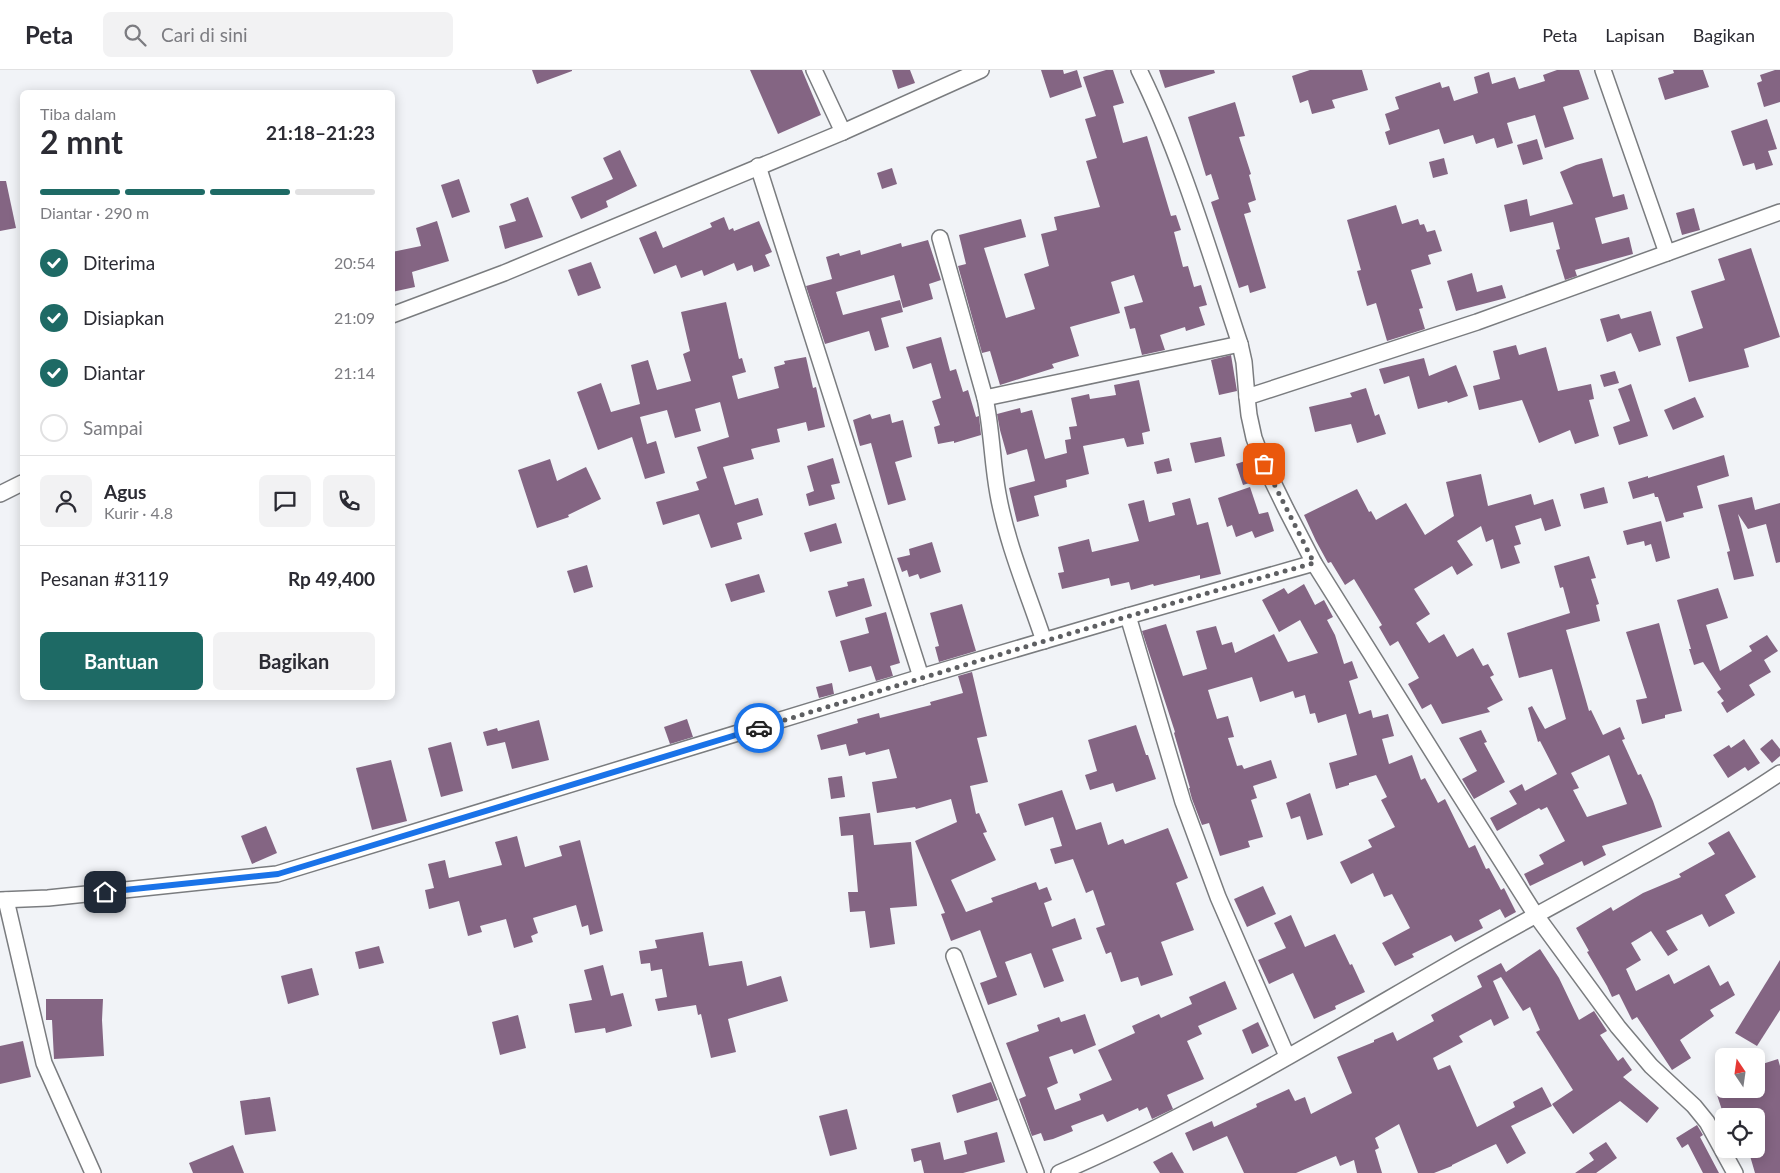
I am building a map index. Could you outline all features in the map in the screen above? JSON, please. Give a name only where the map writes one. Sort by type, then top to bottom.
[{"type":"street","points":[[814,70],[843,132]]},
{"type":"street","points":[[395,314],[504,273],[843,132],[981,70]]},
{"type":"street","points":[[1139,70],[1178,163],[1240,344],[1244,362],[1248,415],[1254,438],[1264,464],[1314,563],[1452,784],[1536,914],[1629,1040],[1651,1066],[1694,1106],[1707,1122],[1735,1173]]},
{"type":"street","points":[[1603,70],[1667,253]]},
{"type":"street","points":[[758,166],[921,677]]},
{"type":"street","points":[[1247,397],[1477,322],[1780,212]]},
{"type":"street","points":[[940,238],[985,398],[998,494],[1004,519],[1044,641]]},
{"type":"street","points":[[985,398],[1240,344]]},
{"type":"street","points":[[0,494],[20,484]]},
{"type":"street","points":[[93,1173],[44,1063],[3,900],[48,898],[278,874],[921,677],[1314,563]]},
{"type":"street","points":[[1128,616],[1183,802],[1218,897],[1287,1056]]},
{"type":"street","points":[[1059,1173],[1160,1127],[1733,804],[1780,773]]},
{"type":"street","points":[[954,956],[1036,1173]]},
{"type":"building","points":[[532,70],[572,70],[572,71],[537,84]]},
{"type":"building","points":[[750,70],[802,70],[821,115],[778,134]]},
{"type":"building","points":[[892,70],[910,70],[915,83],[898,89]]},
{"type":"building","points":[[1041,70],[1063,70],[1064,74],[1077,70],[1082,87],[1050,98]]},
{"type":"building","points":[[1106,70],[1113,70],[1124,103],[1113,106],[1123,143],[1147,136],[1171,216],[1176,215],[1181,230],[1174,232],[1183,267],[1188,266],[1194,287],[1201,285],[1207,305],[1199,307],[1205,325],[1186,331],[1185,327],[1160,335],[1165,350],[1142,355],[1135,328],[1130,329],[1124,307],[1143,302],[1134,275],[1111,282],[1120,313],[1070,327],[1079,356],[1052,364],[1054,368],[1000,385],[990,351],[982,353],[958,266],[966,264],[959,235],[1021,219],[1026,237],[984,248],[1006,318],[1035,309],[1024,274],[1049,266],[1041,234],[1057,230],[1054,217],[1100,207],[1086,161],[1097,158],[1085,119],[1096,116],[1083,77]]},
{"type":"building","points":[[1159,70],[1214,70],[1215,73],[1165,88]]},
{"type":"building","points":[[1310,70],[1362,70],[1368,90],[1332,100],[1335,108],[1312,114],[1308,100],[1300,103],[1292,76]]},
{"type":"building","points":[[1557,70],[1579,70],[1589,99],[1563,107],[1574,139],[1545,148],[1535,115],[1507,123],[1513,143],[1497,148],[1494,138],[1476,144],[1473,135],[1444,144],[1439,129],[1389,145],[1385,132],[1390,130],[1385,114],[1399,109],[1395,97],[1440,82],[1442,88],[1449,86],[1454,101],[1478,93],[1474,77],[1489,72],[1492,84],[1515,77],[1519,89],[1545,81],[1543,75]]},
{"type":"building","points":[[1673,70],[1703,70],[1709,87],[1665,100],[1658,78],[1674,73]]},
{"type":"building","points":[[1780,70],[1780,102],[1764,107],[1757,83],[1762,81],[1760,75]]},
{"type":"building","points":[[1235,102],[1245,136],[1239,137],[1251,174],[1249,175],[1256,200],[1248,203],[1251,212],[1244,214],[1266,288],[1250,293],[1248,285],[1239,288],[1211,202],[1219,199],[1211,174],[1206,176],[1188,117]]},
{"type":"building","points":[[1767,119],[1777,149],[1768,151],[1773,165],[1756,170],[1754,163],[1743,166],[1731,131]]},
{"type":"building","points":[[1537,139],[1543,159],[1523,165],[1517,145]]},
{"type":"building","points":[[620,150],[637,186],[606,201],[608,207],[581,219],[571,197],[613,179],[603,158]]},
{"type":"building","points":[[1444,158],[1448,174],[1433,178],[1429,162]]},
{"type":"building","points":[[1602,158],[1613,197],[1624,194],[1628,209],[1595,218],[1602,244],[1629,237],[1633,254],[1575,270],[1577,276],[1565,280],[1556,250],[1560,249],[1553,222],[1510,232],[1504,205],[1527,199],[1530,216],[1573,204],[1560,172],[1576,165]]},
{"type":"building","points":[[892,168],[897,184],[882,189],[877,173]]},
{"type":"building","points":[[459,179],[470,212],[452,218],[441,185]]},
{"type":"building","points":[[0,181],[6,181],[16,228],[0,231]]},
{"type":"building","points":[[528,197],[543,237],[505,249],[499,226],[516,221],[510,204]]},
{"type":"building","points":[[1396,205],[1402,224],[1418,219],[1420,225],[1424,224],[1427,232],[1435,230],[1442,251],[1428,255],[1431,264],[1411,270],[1423,308],[1419,309],[1425,329],[1387,341],[1376,303],[1367,306],[1357,271],[1361,270],[1347,220]]},
{"type":"building","points":[[1694,208],[1700,230],[1682,235],[1676,213]]},
{"type":"building","points":[[724,217],[729,230],[733,228],[734,231],[759,221],[772,252],[765,255],[770,266],[754,272],[752,265],[737,271],[734,263],[704,276],[702,270],[681,278],[676,265],[654,274],[639,238],[656,231],[663,248],[712,227],[710,223]]},
{"type":"building","points":[[437,221],[449,261],[412,272],[415,287],[395,291],[395,251],[421,246],[416,228]]},
{"type":"building","points":[[928,240],[941,280],[929,284],[933,299],[903,308],[894,275],[836,292],[843,315],[900,300],[903,312],[881,318],[889,347],[875,351],[869,331],[825,344],[806,286],[832,279],[826,257],[839,253],[840,256],[860,250],[861,255],[901,243],[902,247]]},
{"type":"building","points":[[1751,248],[1780,337],[1744,349],[1749,367],[1689,382],[1676,337],[1703,328],[1691,291],[1725,280],[1718,259]]},
{"type":"building","points":[[591,262],[601,288],[578,296],[568,270]]},
{"type":"building","points":[[1472,273],[1477,292],[1502,285],[1506,298],[1456,311],[1447,281]]},
{"type":"building","points":[[726,302],[739,359],[742,358],[746,372],[732,376],[738,399],[779,388],[774,367],[785,364],[784,361],[806,357],[813,388],[816,387],[825,427],[808,431],[806,422],[777,429],[780,442],[751,449],[754,459],[723,467],[735,505],[758,498],[763,515],[737,523],[742,539],[711,548],[699,514],[663,525],[656,502],[699,490],[696,482],[707,478],[697,447],[729,437],[720,402],[695,409],[701,431],[675,438],[667,410],[640,417],[647,444],[656,441],[665,473],[645,479],[632,437],[598,450],[577,392],[601,383],[611,412],[640,404],[631,365],[648,360],[657,390],[691,381],[683,354],[690,351],[681,312]]},
{"type":"building","points":[[1651,311],[1661,345],[1639,352],[1631,333],[1607,342],[1600,319],[1619,314],[1621,319]]},
{"type":"building","points":[[941,337],[950,371],[956,369],[963,392],[968,390],[976,417],[979,416],[981,435],[954,443],[954,441],[938,444],[934,427],[940,425],[932,401],[941,398],[931,363],[913,369],[906,347]]},
{"type":"building","points":[[1516,345],[1519,355],[1546,347],[1558,391],[1591,384],[1594,399],[1589,400],[1599,436],[1575,444],[1570,430],[1539,443],[1522,400],[1479,410],[1473,386],[1500,379],[1493,351]]},
{"type":"building","points":[[1231,355],[1237,391],[1219,395],[1211,360]]},
{"type":"building","points":[[1424,358],[1429,376],[1456,365],[1468,396],[1448,403],[1447,401],[1418,409],[1409,376],[1384,384],[1379,369]]},
{"type":"building","points":[[1615,371],[1619,383],[1604,387],[1600,375]]},
{"type":"building","points":[[1139,380],[1150,431],[1142,433],[1144,444],[1127,447],[1124,438],[1083,446],[1089,474],[1066,480],[1067,487],[1034,496],[1039,516],[1017,522],[1009,488],[1035,481],[1027,449],[1007,455],[997,414],[1020,408],[1021,413],[1032,410],[1045,459],[1067,453],[1065,440],[1071,439],[1069,427],[1077,426],[1071,398],[1089,394],[1090,399],[1116,395],[1114,385]]},
{"type":"building","points":[[1631,384],[1648,436],[1619,445],[1613,427],[1630,421],[1618,389]]},
{"type":"building","points":[[1366,388],[1375,416],[1379,414],[1386,434],[1357,443],[1351,424],[1315,432],[1309,407],[1352,397],[1350,393]]},
{"type":"building","points":[[1695,397],[1704,417],[1673,430],[1664,410]]},
{"type":"building","points":[[870,414],[872,419],[890,414],[892,423],[903,420],[912,457],[895,462],[906,500],[888,505],[871,443],[860,446],[853,420]]},
{"type":"building","points":[[1221,437],[1225,456],[1195,463],[1190,443]]},
{"type":"building","points":[[1724,455],[1729,476],[1697,486],[1703,508],[1683,513],[1684,517],[1666,522],[1658,497],[1655,497],[1654,493],[1633,499],[1628,482],[1648,476],[1648,478]]},
{"type":"building","points":[[833,458],[840,483],[831,485],[835,499],[809,506],[806,494],[814,491],[807,466]]},
{"type":"building","points":[[1169,458],[1172,471],[1157,474],[1154,462]]},
{"type":"building","points":[[550,459],[557,481],[586,467],[601,499],[568,515],[569,517],[537,528],[518,470]]},
{"type":"building","points":[[1248,460],[1256,481],[1243,485],[1236,464]]},
{"type":"building","points":[[1481,474],[1488,506],[1531,494],[1534,505],[1553,499],[1561,526],[1545,531],[1541,518],[1515,526],[1521,544],[1514,546],[1520,563],[1501,569],[1493,539],[1486,542],[1481,526],[1457,541],[1473,565],[1457,575],[1452,566],[1414,589],[1430,614],[1416,623],[1429,643],[1444,634],[1457,657],[1473,648],[1483,666],[1488,664],[1494,675],[1490,677],[1503,700],[1487,708],[1490,712],[1442,724],[1431,704],[1422,709],[1408,684],[1419,678],[1398,641],[1390,646],[1379,627],[1382,625],[1354,579],[1345,585],[1331,562],[1328,563],[1304,515],[1357,489],[1369,512],[1371,511],[1376,520],[1406,503],[1425,535],[1454,516],[1446,482]]},
{"type":"building","points":[[1250,487],[1259,514],[1268,512],[1274,531],[1255,538],[1252,531],[1236,537],[1232,525],[1227,527],[1218,498]]},
{"type":"building","points":[[1604,487],[1608,503],[1584,509],[1580,494]]},
{"type":"building","points":[[1752,497],[1755,510],[1780,503],[1780,562],[1776,563],[1766,524],[1748,529],[1738,514],[1754,576],[1734,580],[1727,552],[1730,551],[1718,505]]},
{"type":"building","points":[[1190,498],[1197,525],[1208,522],[1221,574],[1200,579],[1200,575],[1131,590],[1129,582],[1111,586],[1109,578],[1062,589],[1058,573],[1064,572],[1058,547],[1089,539],[1092,552],[1139,541],[1128,504],[1144,500],[1149,522],[1175,515],[1172,503]]},
{"type":"building","points":[[1661,521],[1670,558],[1656,562],[1651,544],[1645,546],[1644,541],[1627,545],[1623,531]]},
{"type":"building","points":[[836,523],[842,543],[810,552],[804,533]]},
{"type":"building","points":[[932,542],[941,572],[920,579],[918,574],[909,577],[907,570],[902,572],[897,558],[910,555],[909,549]]},
{"type":"building","points":[[1589,556],[1596,578],[1591,579],[1599,604],[1596,605],[1600,621],[1566,630],[1589,711],[1591,710],[1603,735],[1620,727],[1625,739],[1622,740],[1638,775],[1641,774],[1662,827],[1602,846],[1606,855],[1584,866],[1582,861],[1530,886],[1524,874],[1544,864],[1539,855],[1565,841],[1547,807],[1541,810],[1539,808],[1497,831],[1490,818],[1517,804],[1509,791],[1522,784],[1525,791],[1557,774],[1540,741],[1538,742],[1528,708],[1532,706],[1545,729],[1566,719],[1552,669],[1519,678],[1507,633],[1570,613],[1563,587],[1560,588],[1554,566]],"holes":[[[1609,755],[1627,804],[1587,817],[1573,790],[1579,788],[1571,773]]]},
{"type":"building","points":[[587,565],[593,587],[574,593],[567,571]]},
{"type":"building","points":[[759,574],[765,592],[731,602],[725,584]]},
{"type":"building","points":[[864,578],[872,606],[836,617],[828,591],[848,586],[847,582]]},
{"type":"building","points":[[1304,584],[1315,605],[1324,600],[1333,617],[1327,620],[1335,635],[1344,664],[1352,661],[1358,678],[1349,681],[1359,714],[1371,710],[1373,718],[1388,714],[1394,736],[1382,739],[1389,764],[1412,755],[1421,780],[1425,778],[1438,803],[1445,799],[1469,848],[1475,845],[1486,869],[1489,868],[1501,890],[1504,888],[1516,912],[1505,918],[1500,909],[1479,920],[1483,928],[1455,942],[1451,935],[1412,954],[1414,957],[1395,966],[1382,943],[1410,928],[1392,894],[1384,897],[1373,873],[1351,884],[1340,862],[1372,847],[1368,840],[1395,827],[1381,800],[1387,797],[1376,775],[1336,789],[1329,763],[1357,755],[1346,714],[1318,723],[1315,713],[1310,714],[1305,695],[1295,698],[1293,691],[1260,702],[1252,677],[1208,690],[1217,719],[1228,716],[1234,737],[1228,738],[1237,766],[1242,765],[1244,769],[1271,760],[1277,778],[1253,786],[1257,798],[1251,800],[1263,837],[1248,841],[1250,847],[1220,856],[1209,823],[1202,825],[1192,799],[1175,732],[1142,631],[1166,624],[1183,676],[1207,669],[1196,631],[1216,626],[1222,645],[1232,642],[1235,653],[1274,634],[1288,662],[1318,653],[1300,620],[1279,632],[1262,600],[1284,588],[1288,594]]},
{"type":"building","points":[[1718,588],[1728,618],[1706,625],[1720,671],[1752,651],[1749,646],[1767,635],[1778,651],[1764,660],[1771,672],[1749,685],[1755,695],[1727,713],[1721,703],[1724,701],[1717,692],[1721,689],[1703,662],[1694,665],[1677,600]]},
{"type":"building","points":[[962,604],[976,651],[939,662],[935,647],[939,646],[930,613]]},
{"type":"building","points":[[886,612],[900,663],[890,666],[893,676],[876,681],[871,666],[849,672],[840,641],[869,633],[865,618]]},
{"type":"building","points":[[1659,623],[1682,711],[1642,724],[1636,700],[1647,698],[1626,632]]},
{"type":"building","points":[[972,672],[987,736],[977,738],[988,782],[970,786],[976,814],[979,813],[987,832],[983,833],[996,860],[951,880],[966,912],[993,902],[991,898],[1036,882],[1039,890],[1047,887],[1052,900],[1044,903],[1052,927],[1075,918],[1082,939],[1052,949],[1064,981],[1044,988],[1031,953],[1005,962],[1017,995],[988,1005],[980,983],[997,977],[980,930],[951,941],[941,914],[945,913],[915,841],[957,822],[951,799],[916,809],[915,807],[877,813],[872,782],[897,778],[889,749],[866,755],[865,752],[849,756],[846,744],[821,750],[817,735],[858,723],[857,719],[879,713],[880,718],[931,705],[930,702],[963,693],[958,676]]},
{"type":"building","points":[[832,683],[834,694],[819,698],[816,687]]},
{"type":"building","points":[[687,719],[693,737],[670,744],[664,727]]},
{"type":"building","points":[[539,720],[549,760],[512,769],[505,742],[487,746],[483,732],[497,728],[498,731]]},
{"type":"building","points":[[1136,725],[1156,779],[1116,792],[1113,783],[1090,790],[1085,775],[1097,771],[1088,740]]},
{"type":"building","points":[[1481,730],[1487,742],[1484,743],[1505,782],[1474,799],[1462,779],[1477,771],[1459,738]]},
{"type":"building","points":[[1744,739],[1760,763],[1748,771],[1745,767],[1728,778],[1713,755],[1729,745],[1731,748]]},
{"type":"building","points":[[1772,739],[1780,749],[1780,756],[1772,763],[1760,749]]},
{"type":"building","points":[[451,742],[463,791],[441,797],[428,748]]},
{"type":"building","points":[[391,760],[407,821],[372,830],[356,768]]},
{"type":"building","points":[[842,776],[845,797],[831,799],[828,778]]},
{"type":"building","points":[[1062,790],[1076,830],[1101,822],[1108,845],[1123,839],[1125,844],[1168,828],[1188,878],[1176,883],[1194,930],[1161,942],[1173,975],[1141,986],[1138,977],[1121,982],[1111,952],[1106,954],[1096,928],[1105,925],[1093,890],[1086,893],[1073,859],[1055,864],[1050,849],[1062,846],[1053,817],[1025,826],[1018,804]]},
{"type":"building","points":[[1310,793],[1323,835],[1307,840],[1300,816],[1291,819],[1286,803]]},
{"type":"building","points":[[870,813],[874,845],[911,842],[917,906],[890,908],[895,944],[870,948],[865,911],[850,912],[848,892],[858,892],[853,835],[841,836],[839,817]]},
{"type":"building","points":[[266,826],[277,853],[252,864],[241,836]]},
{"type":"building","points":[[1729,831],[1756,877],[1725,895],[1735,913],[1709,927],[1702,914],[1666,931],[1678,950],[1668,956],[1651,931],[1631,943],[1641,960],[1626,969],[1636,991],[1669,974],[1674,984],[1709,965],[1720,986],[1728,981],[1735,995],[1710,1010],[1714,1016],[1680,1040],[1691,1058],[1672,1070],[1637,1017],[1632,1020],[1619,994],[1612,997],[1576,928],[1611,907],[1613,911],[1643,893],[1681,877],[1679,874],[1715,854],[1708,843]]},
{"type":"building","points":[[517,836],[525,867],[562,856],[559,846],[580,840],[603,931],[590,935],[588,925],[582,927],[576,905],[533,918],[538,933],[531,936],[533,942],[514,948],[506,919],[480,926],[482,932],[468,936],[459,901],[429,909],[425,890],[434,888],[428,864],[445,860],[449,878],[502,865],[495,842]]},
{"type":"building","points":[[1263,886],[1276,914],[1247,927],[1234,899]]},
{"type":"building","points":[[1291,915],[1305,947],[1335,934],[1365,992],[1335,1006],[1336,1009],[1314,1019],[1293,973],[1269,984],[1258,960],[1286,948],[1274,923]]},
{"type":"building","points":[[703,932],[709,966],[742,961],[747,986],[781,976],[788,1001],[728,1019],[736,1052],[711,1058],[701,1014],[698,1015],[696,1005],[658,1011],[655,999],[667,997],[662,969],[651,971],[650,963],[641,964],[639,951],[657,948],[655,940]]},
{"type":"building","points":[[379,946],[384,963],[359,969],[355,952]]},
{"type":"building","points":[[1540,949],[1559,978],[1579,1020],[1594,1011],[1607,1031],[1600,1035],[1618,1061],[1623,1057],[1632,1070],[1623,1077],[1659,1108],[1647,1123],[1620,1101],[1573,1134],[1552,1104],[1573,1090],[1536,1032],[1540,1030],[1530,1007],[1523,1011],[1501,977],[1493,981],[1509,1018],[1494,1026],[1491,1019],[1459,1036],[1463,1042],[1433,1058],[1438,1070],[1450,1065],[1477,1127],[1515,1107],[1513,1102],[1542,1087],[1552,1106],[1511,1126],[1526,1153],[1507,1164],[1496,1144],[1434,1173],[1418,1173],[1399,1124],[1375,1138],[1379,1148],[1375,1150],[1382,1173],[1357,1173],[1354,1160],[1340,1166],[1336,1156],[1296,1173],[1244,1173],[1227,1136],[1193,1151],[1185,1133],[1212,1121],[1214,1127],[1257,1107],[1256,1104],[1289,1089],[1295,1101],[1305,1097],[1311,1114],[1352,1093],[1337,1057],[1393,1032],[1397,1041],[1434,1021],[1431,1015],[1482,987],[1477,976],[1501,963],[1506,972]]},
{"type":"building","points":[[1780,960],[1780,1010],[1757,1046],[1735,1033]]},
{"type":"building","points":[[603,965],[611,996],[623,993],[632,1026],[606,1033],[605,1028],[575,1033],[569,1004],[592,1000],[584,970]]},
{"type":"building","points":[[312,968],[319,995],[288,1004],[281,976]]},
{"type":"building","points":[[1225,981],[1237,1009],[1198,1026],[1202,1034],[1187,1041],[1204,1079],[1167,1095],[1173,1109],[1152,1119],[1147,1107],[1139,1111],[1138,1108],[1107,1122],[1103,1114],[1071,1126],[1073,1131],[1053,1139],[1044,1141],[1041,1133],[1032,1136],[1019,1099],[1026,1096],[1006,1043],[1039,1031],[1037,1025],[1059,1017],[1061,1022],[1085,1014],[1096,1045],[1074,1054],[1072,1049],[1049,1057],[1058,1083],[1047,1088],[1055,1110],[1081,1100],[1079,1094],[1112,1080],[1098,1050],[1135,1033],[1132,1026],[1159,1014],[1161,1018],[1192,1004],[1189,997]]},
{"type":"building","points":[[46,999],[103,999],[104,1056],[54,1059],[52,1020],[46,1020]]},
{"type":"building","points":[[518,1015],[526,1048],[500,1055],[492,1022]]},
{"type":"building","points":[[1258,1022],[1269,1046],[1252,1054],[1242,1030]]},
{"type":"building","points":[[23,1041],[31,1077],[0,1084],[0,1046]]},
{"type":"building","points":[[1778,1059],[1780,1066],[1780,1173],[1755,1173],[1751,1158],[1765,1158],[1765,1108],[1721,1108],[1718,1098],[1765,1098],[1765,1063]]},
{"type":"building","points":[[991,1082],[998,1100],[957,1113],[952,1095]]},
{"type":"building","points":[[270,1097],[276,1131],[245,1135],[240,1101]]},
{"type":"building","points":[[847,1109],[857,1149],[830,1156],[819,1116]]},
{"type":"building","points":[[1697,1125],[1703,1135],[1700,1137],[1719,1173],[1703,1173],[1688,1144],[1682,1148],[1676,1138]]},
{"type":"building","points":[[997,1132],[1005,1162],[963,1173],[924,1173],[921,1160],[914,1162],[911,1149],[940,1142],[944,1160],[967,1154],[964,1141]]},
{"type":"building","points":[[1606,1142],[1617,1158],[1596,1173],[1575,1173],[1594,1160],[1589,1153]]},
{"type":"building","points":[[233,1145],[244,1173],[193,1173],[189,1163]]},
{"type":"building","points":[[1172,1152],[1184,1173],[1160,1173],[1153,1162]]},
{"type":"way so far","points":[[759,728],[921,677],[1314,563],[1264,464]]},
{"type":"route","points":[[105,892],[278,874],[759,728]]}]
